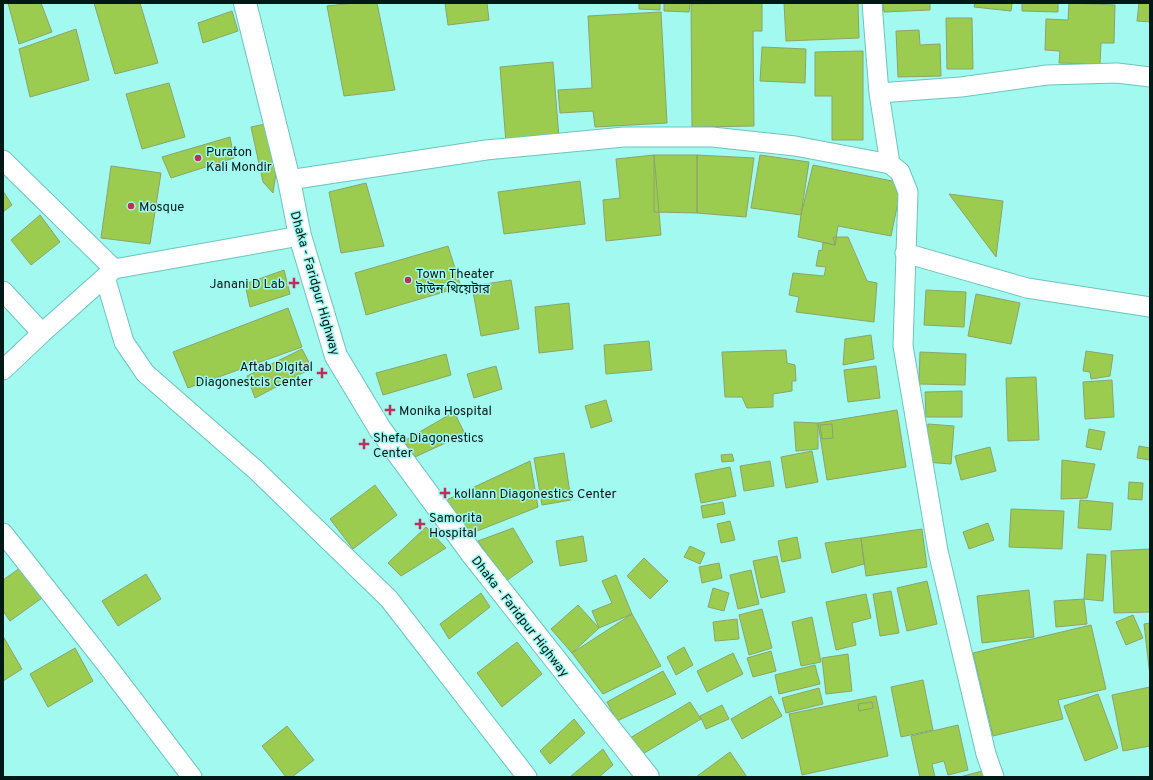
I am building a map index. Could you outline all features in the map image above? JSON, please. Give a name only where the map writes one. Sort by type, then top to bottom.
[{"type":"highway","name":"Dhaka - Faridpur Highway","points":[[245,3],[289,180],[300,236],[336,356],[380,429],[473,555],[648,777]]},
{"type":"street","points":[[872,3],[880,93],[890,164]]},
{"type":"street","points":[[880,93],[962,87],[1047,74],[1116,73],[1150,77]]},
{"type":"street","points":[[289,180],[486,150],[624,137],[712,137],[795,146],[890,164],[900,172],[908,192],[903,346],[938,551],[986,754],[994,777]]},
{"type":"street","points":[[3,160],[110,273],[124,342],[145,373],[256,470],[389,599],[527,777]]},
{"type":"street","points":[[3,370],[42,333],[110,273],[300,236]]},
{"type":"street","points":[[905,252],[1027,288],[1150,307]]},
{"type":"street","points":[[3,291],[42,333]]},
{"type":"street","points":[[3,533],[106,664],[192,777]]},
{"type":"building","points":[[8,3],[41,3],[52,32],[19,44]]},
{"type":"building","points":[[94,3],[140,3],[158,63],[115,74]]},
{"type":"building","points":[[354,3],[377,3],[395,90],[344,96],[327,6]]},
{"type":"building","points":[[445,3],[487,3],[489,20],[448,25]]},
{"type":"building","points":[[639,3],[660,3],[660,10],[639,9]]},
{"type":"building","points":[[664,3],[690,3],[689,12],[664,11]]},
{"type":"building","points":[[762,3],[762,31],[753,31],[754,126],[692,127],[691,4]]},
{"type":"building","points":[[784,3],[858,3],[859,38],[786,41]]},
{"type":"building","points":[[883,3],[930,3],[930,10],[884,12]]},
{"type":"building","points":[[975,3],[1012,3],[1011,11],[974,7]]},
{"type":"building","points":[[1022,3],[1058,3],[1058,12],[1022,11]]},
{"type":"building","points":[[1069,3],[1115,5],[1114,43],[1101,43],[1100,64],[1059,63],[1060,51],[1045,50],[1046,19],[1068,20]]},
{"type":"building","points":[[1139,3],[1150,3],[1150,22],[1137,21]]},
{"type":"building","points":[[232,11],[238,31],[203,43],[198,23]]},
{"type":"building","points":[[661,12],[667,123],[595,127],[593,111],[560,113],[558,90],[592,88],[588,16]]},
{"type":"building","points":[[946,18],[972,18],[973,69],[947,69]]},
{"type":"building","points":[[76,29],[89,80],[30,97],[19,49]]},
{"type":"building","points":[[919,30],[920,45],[940,44],[941,76],[898,77],[896,31]]},
{"type":"building","points":[[762,47],[806,49],[805,83],[760,81]]},
{"type":"building","points":[[863,51],[863,140],[832,140],[832,96],[815,96],[815,52]]},
{"type":"building","points":[[553,62],[559,138],[506,143],[500,67]]},
{"type":"building","points":[[169,83],[185,137],[142,149],[126,94]]},
{"type":"building","points":[[265,124],[276,173],[273,193],[263,182],[251,127]]},
{"type":"building","name":"Puraton Kali Mondir","points":[[230,137],[234,158],[171,178],[162,157]]},
{"type":"building","points":[[654,155],[697,155],[697,213],[654,212]]},
{"type":"building","points":[[654,155],[661,235],[606,241],[603,200],[620,198],[616,159]]},
{"type":"building","points":[[697,155],[754,158],[746,217],[697,213]]},
{"type":"building","points":[[760,155],[809,162],[801,215],[751,208]]},
{"type":"building","points":[[813,165],[902,183],[891,236],[838,226],[835,245],[798,237],[801,215]]},
{"type":"building","name":"Mosque","points":[[111,166],[161,173],[150,244],[101,238]]},
{"type":"building","points":[[580,181],[585,224],[504,234],[498,192]]},
{"type":"building","points":[[366,183],[384,246],[341,253],[329,192]]},
{"type":"building","points":[[3,191],[12,205],[3,212]]},
{"type":"building","points":[[949,194],[1003,201],[996,257]]},
{"type":"building","points":[[40,215],[60,242],[31,265],[11,240]]},
{"type":"building","points":[[833,237],[848,237],[867,281],[877,283],[874,322],[796,312],[799,297],[789,295],[793,273],[824,276],[826,267],[816,266],[819,250],[822,251],[823,242],[835,245]]},
{"type":"building","name":"Town Theater টাউন থিয়েটার","points":[[448,246],[461,287],[366,315],[355,273]]},
{"type":"building","points":[[284,270],[290,294],[250,307],[245,284]]},
{"type":"building","points":[[511,280],[519,329],[481,336],[472,286]]},
{"type":"building","points":[[926,290],[966,292],[964,327],[924,325]]},
{"type":"building","points":[[976,294],[1020,303],[1011,344],[968,336]]},
{"type":"building","points":[[569,303],[573,349],[539,353],[535,307]]},
{"type":"building","points":[[288,308],[302,347],[188,388],[173,352]]},
{"type":"building","points":[[871,335],[874,359],[843,365],[845,339]]},
{"type":"building","points":[[649,341],[652,370],[606,374],[604,345]]},
{"type":"building","points":[[302,349],[312,368],[255,398],[247,376]]},
{"type":"building","points":[[786,350],[787,363],[795,365],[796,381],[792,381],[792,391],[773,394],[773,407],[747,408],[742,397],[725,397],[722,352]]},
{"type":"building","points":[[1086,351],[1113,355],[1110,376],[1091,379],[1090,372],[1083,371]]},
{"type":"building","points":[[920,352],[966,354],[965,385],[919,384]]},
{"type":"building","points":[[446,354],[451,375],[383,395],[376,373]]},
{"type":"building","points":[[496,366],[502,389],[474,398],[467,374]]},
{"type":"building","points":[[876,366],[880,398],[848,402],[844,370]]},
{"type":"building","points":[[1036,377],[1039,440],[1008,441],[1006,378]]},
{"type":"building","points":[[1112,380],[1114,417],[1085,419],[1083,382]]},
{"type":"building","points":[[962,391],[962,417],[926,417],[925,392]]},
{"type":"building","points":[[606,400],[612,421],[591,428],[585,406]]},
{"type":"building","points":[[897,410],[906,467],[827,480],[818,423]]},
{"type":"building","points":[[454,412],[465,434],[415,457],[404,441]]},
{"type":"building","points":[[794,422],[818,423],[818,449],[796,451]]},
{"type":"building","points":[[832,424],[833,438],[822,439],[820,425]]},
{"type":"building","points":[[928,424],[954,426],[951,464],[925,462]]},
{"type":"building","points":[[1089,429],[1105,432],[1101,450],[1086,447]]},
{"type":"building","points":[[1139,446],[1150,448],[1150,460],[1137,458]]},
{"type":"building","points":[[990,447],[996,471],[961,480],[955,456]]},
{"type":"building","points":[[812,451],[818,482],[786,488],[781,457]]},
{"type":"building","points":[[564,453],[571,500],[542,505],[534,458]]},
{"type":"building","points":[[732,454],[734,461],[722,462],[721,455]]},
{"type":"building","points":[[1062,460],[1095,464],[1087,498],[1061,499]]},
{"type":"building","points":[[530,461],[538,507],[467,535],[442,502]]},
{"type":"building","points":[[770,461],[774,486],[744,491],[740,466]]},
{"type":"building","points":[[730,467],[736,496],[701,503],[695,474]]},
{"type":"building","points":[[1129,482],[1143,483],[1142,500],[1128,499]]},
{"type":"building","points":[[375,485],[397,515],[353,549],[330,519]]},
{"type":"building","points":[[1080,500],[1113,503],[1111,530],[1078,528]]},
{"type":"building","points":[[723,502],[725,514],[703,518],[701,506]]},
{"type":"building","points":[[1011,509],[1064,511],[1062,549],[1009,547]]},
{"type":"building","points":[[730,521],[735,540],[721,543],[717,524]]},
{"type":"building","points":[[988,523],[994,540],[969,549],[963,532]]},
{"type":"building","points":[[426,527],[446,548],[401,576],[388,563]]},
{"type":"building","points":[[513,528],[533,562],[506,581],[478,541]]},
{"type":"building","points":[[922,529],[927,567],[866,576],[861,538]]},
{"type":"building","points":[[583,536],[587,561],[560,566],[556,541]]},
{"type":"building","points":[[797,537],[801,558],[782,562],[778,541]]},
{"type":"building","points":[[861,538],[864,564],[832,573],[825,543]]},
{"type":"building","points":[[690,546],[705,553],[700,564],[684,557]]},
{"type":"building","points":[[1150,549],[1150,612],[1114,613],[1111,551]]},
{"type":"building","points":[[1087,554],[1106,555],[1103,601],[1084,599]]},
{"type":"building","points":[[777,556],[785,592],[761,598],[753,561]]},
{"type":"building","points":[[644,558],[668,581],[650,599],[627,576]]},
{"type":"building","points":[[719,563],[722,578],[702,583],[699,567]]},
{"type":"building","points":[[20,568],[42,598],[10,621],[3,611],[3,580]]},
{"type":"building","points":[[751,570],[759,604],[738,609],[730,575]]},
{"type":"building","points":[[146,574],[161,599],[118,626],[102,601]]},
{"type":"building","points":[[616,575],[632,614],[599,628],[592,611],[612,603],[602,581]]},
{"type":"building","points":[[927,581],[937,624],[907,631],[897,588]]},
{"type":"building","points":[[713,588],[729,593],[724,611],[708,607]]},
{"type":"building","points":[[1029,590],[1034,637],[982,643],[977,596]]},
{"type":"building","points":[[891,591],[899,633],[880,636],[873,594]]},
{"type":"building","points":[[481,593],[490,607],[449,639],[440,624]]},
{"type":"building","points":[[866,594],[871,618],[852,623],[856,645],[836,650],[826,602]]},
{"type":"building","points":[[1084,599],[1087,624],[1056,627],[1054,601]]},
{"type":"building","points":[[578,605],[599,628],[572,653],[551,629]]},
{"type":"building","points":[[762,609],[772,648],[749,655],[739,615]]},
{"type":"building","points":[[632,614],[661,666],[603,694],[572,653]]},
{"type":"building","points":[[1133,615],[1143,638],[1126,645],[1116,622]]},
{"type":"building","points":[[812,617],[821,662],[801,666],[792,622]]},
{"type":"building","points":[[737,619],[739,639],[715,641],[713,622]]},
{"type":"building","points":[[1150,623],[1150,676],[1144,624]]},
{"type":"building","points":[[1091,625],[1106,689],[1058,700],[1063,719],[993,736],[973,653]]},
{"type":"building","points":[[3,636],[22,669],[3,681]]},
{"type":"building","points":[[517,642],[542,674],[502,707],[477,673]]},
{"type":"building","points":[[684,647],[693,665],[676,675],[667,657]]},
{"type":"building","points":[[75,648],[93,681],[48,707],[30,674]]},
{"type":"building","points":[[771,651],[776,671],[753,677],[747,658]]},
{"type":"building","points":[[733,653],[743,674],[707,692],[697,671]]},
{"type":"building","points":[[848,654],[852,691],[826,694],[822,658]]},
{"type":"building","points":[[815,665],[820,684],[779,694],[775,675]]},
{"type":"building","points":[[663,671],[676,694],[617,721],[607,702]]},
{"type":"building","points":[[923,680],[933,730],[901,737],[891,687]]},
{"type":"building","points":[[1150,687],[1150,746],[1123,751],[1112,695]]},
{"type":"building","points":[[819,688],[823,704],[786,713],[782,698]]},
{"type":"building","points":[[1098,694],[1118,748],[1085,761],[1064,706]]},
{"type":"building","points":[[771,696],[782,716],[742,739],[731,719]]},
{"type":"building","points":[[876,696],[888,756],[802,775],[789,714]]},
{"type":"building","points":[[690,702],[701,719],[641,755],[630,738]]},
{"type":"building","points":[[872,702],[873,708],[859,711],[858,704]]},
{"type":"building","points":[[722,705],[729,719],[706,729],[700,716]]},
{"type":"building","points":[[574,719],[585,733],[550,764],[540,751]]},
{"type":"building","points":[[958,725],[968,770],[948,775],[944,761],[932,764],[935,777],[920,777],[911,736]]},
{"type":"building","points":[[287,726],[314,760],[292,777],[286,777],[262,746]]},
{"type":"building","points":[[603,749],[613,765],[599,777],[570,777]]},
{"type":"building","points":[[730,752],[747,777],[696,777]]},
{"type":"building","points":[[982,771],[983,777],[960,777]]},
{"type":"place","name":"Puraton Kali Mondir","points":[[198,158]]},
{"type":"place","name":"Mosque","points":[[131,206]]},
{"type":"place","name":"Town Theater টাউন থিয়েটার","points":[[408,280]]},
{"type":"place","name":"Janani D Lab","points":[[294,283]]},
{"type":"place","name":"Aftab DIgital Diagonestcis Center","points":[[322,373]]},
{"type":"place","name":"Monika Hospital","points":[[390,410]]},
{"type":"place","name":"Shefa Diagonestics Center","points":[[364,444]]},
{"type":"place","name":"kollann Diagonestics Center","points":[[445,493]]},
{"type":"place","name":"Samorita Hospital","points":[[420,524]]}]
